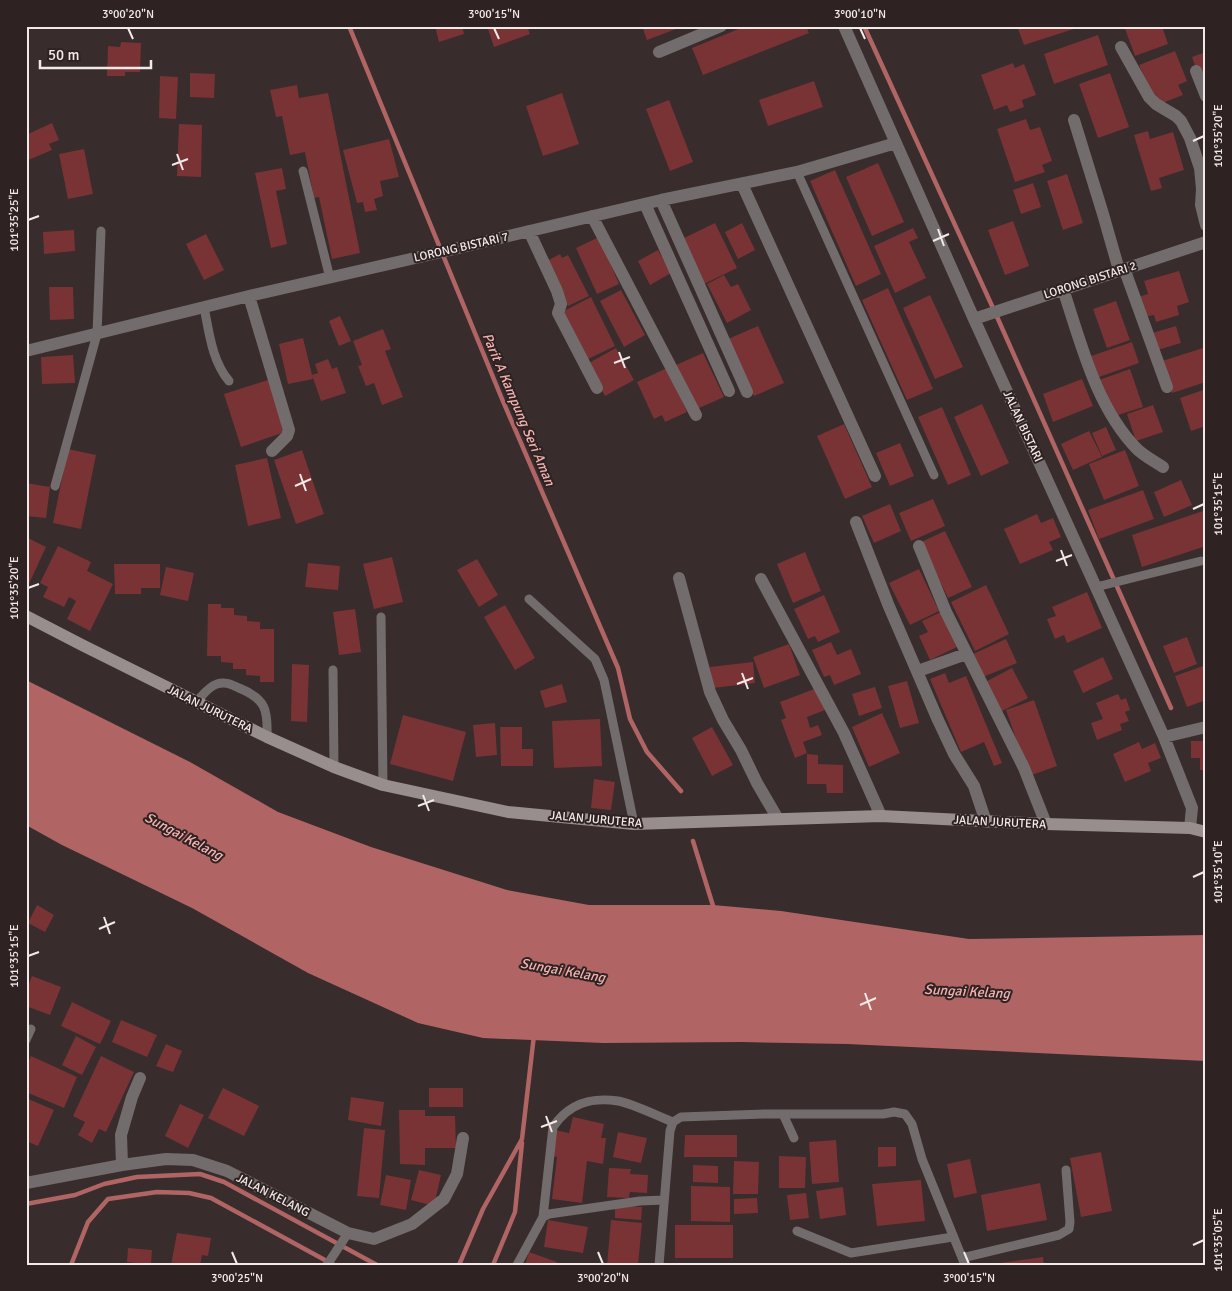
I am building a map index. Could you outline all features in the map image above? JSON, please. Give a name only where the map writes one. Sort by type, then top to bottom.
[{"type":"street","points":[[659,52],[721,26]]},
{"type":"street","name":"JALAN BISTARI","points":[[844,26],[896,143],[979,317],[1101,585],[1192,808],[1190,828]]},
{"type":"street","points":[[1121,46],[1149,97],[1156,104],[1176,116],[1181,121],[1190,138],[1202,180],[1201,206],[1206,225]]},
{"type":"street","points":[[1196,71],[1206,96]]},
{"type":"street","points":[[1074,120],[1121,269],[1167,387]]},
{"type":"street","name":"LORONG BISTARI 7","points":[[26,351],[249,296],[592,216],[797,172],[896,143]]},
{"type":"street","points":[[742,184],[875,476]]},
{"type":"street","points":[[661,200],[747,392]]},
{"type":"street","points":[[645,204],[728,391]]},
{"type":"street","points":[[592,216],[696,415]]},
{"type":"street","points":[[529,231],[557,291],[561,304],[558,313],[597,388]]},
{"type":"street","name":"LORONG BISTARI 2","points":[[979,317],[1206,242]]},
{"type":"street","points":[[1063,289],[1090,369],[1105,404],[1123,433],[1139,451],[1163,467]]},
{"type":"street","points":[[249,296],[289,430],[287,436],[272,451]]},
{"type":"street","points":[[856,522],[888,604],[938,720],[954,754],[974,786],[986,822]]},
{"type":"street","points":[[919,546],[946,612],[1024,768],[1046,824]]},
{"type":"street","points":[[679,578],[710,692],[722,720],[741,750],[778,819]]},
{"type":"street","points":[[761,579],[844,733],[881,816]]},
{"type":"street","name":"JALAN JURUTERA","points":[[26,616],[267,737],[334,766],[383,785],[508,812],[634,824],[881,816],[986,822],[1190,828],[1206,832]]},
{"type":"street","points":[[918,670],[966,654]]},
{"type":"street","points":[[1164,737],[1206,727]]},
{"type":"street","points":[[122,1165],[122,1136],[132,1097],[140,1078]]},
{"type":"street","name":"JALAN KELANG","points":[[26,1183],[122,1165],[166,1159],[193,1160],[227,1171],[348,1233],[374,1239],[412,1224],[444,1199],[457,1174],[464,1138]]},
{"type":"lane","points":[[303,171],[330,278]]},
{"type":"lane","points":[[797,172],[934,475]]},
{"type":"lane","points":[[55,486],[96,334],[101,231]]},
{"type":"lane","points":[[204,307],[216,360],[222,373],[229,381]]},
{"type":"lane","points":[[1101,585],[1201,561]]},
{"type":"lane","points":[[529,599],[595,659],[606,688],[616,729],[622,772],[634,824]]},
{"type":"lane","points":[[381,617],[383,785]]},
{"type":"lane","points":[[333,670],[334,766]]},
{"type":"lane","points":[[196,702],[215,684],[224,683],[253,693],[263,703],[268,716],[267,737]]},
{"type":"lane","points":[[26,1040],[31,1029]]},
{"type":"lane","points":[[517,1265],[543,1217],[553,1127],[561,1115],[569,1108],[590,1101],[619,1101],[673,1122]]},
{"type":"lane","points":[[659,1265],[670,1132],[673,1122],[681,1117],[692,1115],[883,1114],[894,1112],[905,1114],[912,1124],[922,1159],[963,1261],[1059,1235],[1069,1229],[1066,1170]]},
{"type":"lane","points":[[783,1114],[794,1138]]},
{"type":"lane","points":[[543,1217],[549,1214],[631,1202],[664,1200]]},
{"type":"lane","points":[[797,1231],[851,1253],[953,1237]]},
{"type":"lane","points":[[327,1265],[348,1233]]},
{"type":"water","name":"Sungai Kelang","points":[[26,680],[190,762],[278,812],[371,847],[507,890],[589,905],[713,905],[781,911],[969,939],[1206,935],[1206,1061],[847,1044],[741,1042],[603,1043],[483,1038],[418,1023],[308,973],[192,908],[62,845],[26,825]]},
{"type":"building","points":[[435,26],[462,26],[464,34],[439,42]]},
{"type":"building","points":[[487,26],[527,26],[530,34],[494,47]]},
{"type":"building","points":[[642,26],[684,26],[647,40]]},
{"type":"building","points":[[746,26],[806,26],[809,33],[703,75],[692,48]]},
{"type":"building","points":[[1017,26],[1080,26],[1080,27],[1024,45]]},
{"type":"building","points":[[1124,26],[1162,26],[1168,44],[1135,56]]},
{"type":"building","points":[[1098,35],[1108,65],[1054,84],[1044,54]]},
{"type":"building","points":[[121,42],[141,43],[140,72],[125,72],[125,76],[107,76],[108,46],[120,47]]},
{"type":"building","points":[[1175,51],[1187,81],[1178,85],[1183,95],[1160,104],[1156,94],[1152,96],[1139,65]]},
{"type":"building","points":[[1206,52],[1206,81],[1201,83],[1192,57]]},
{"type":"building","points":[[1013,63],[1015,68],[1024,64],[1036,95],[1022,100],[1024,107],[1010,112],[1007,105],[994,110],[981,75]]},
{"type":"building","points":[[190,73],[215,74],[214,98],[190,97]]},
{"type":"building","points":[[1110,73],[1129,127],[1098,138],[1079,84]]},
{"type":"building","points":[[160,76],[178,77],[176,119],[159,118]]},
{"type":"building","points":[[814,81],[823,107],[768,126],[759,100]]},
{"type":"building","points":[[297,85],[299,98],[328,93],[360,253],[332,259],[319,197],[314,198],[305,152],[290,155],[282,116],[276,117],[270,90]]},
{"type":"building","points":[[562,93],[579,144],[543,156],[526,106]]},
{"type":"building","points":[[669,100],[693,162],[670,171],[646,109]]},
{"type":"building","points":[[1026,119],[1030,130],[1040,127],[1052,161],[1042,165],[1045,172],[1015,182],[997,129]]},
{"type":"building","points":[[52,123],[59,140],[49,144],[52,150],[26,161],[26,135]]},
{"type":"building","points":[[179,124],[202,125],[201,177],[177,176]]},
{"type":"building","points":[[1148,131],[1150,139],[1173,132],[1184,170],[1159,178],[1162,188],[1151,191],[1134,135]]},
{"type":"building","points":[[389,139],[399,177],[380,181],[383,196],[374,199],[377,210],[365,212],[363,202],[357,203],[343,150]]},
{"type":"building","points":[[84,149],[93,194],[68,199],[59,154]]},
{"type":"building","points":[[878,163],[904,222],[872,236],[846,177]]},
{"type":"building","points":[[282,168],[286,189],[276,191],[287,244],[271,248],[255,173]]},
{"type":"building","points":[[835,170],[881,274],[856,286],[810,181]]},
{"type":"building","points":[[1067,174],[1083,223],[1063,230],[1047,181]]},
{"type":"building","points":[[1033,183],[1041,207],[1021,214],[1013,190]]},
{"type":"building","points":[[1013,221],[1029,266],[1005,275],[988,230]]},
{"type":"building","points":[[715,223],[737,268],[704,284],[682,239]]},
{"type":"building","points":[[742,223],[755,250],[738,259],[725,232]]},
{"type":"building","points":[[913,228],[918,238],[909,242],[926,278],[895,293],[874,246]]},
{"type":"building","points":[[74,230],[75,251],[44,254],[43,232]]},
{"type":"building","points":[[206,234],[224,270],[204,280],[186,244]]},
{"type":"building","points":[[599,237],[619,284],[597,294],[576,248]]},
{"type":"building","points":[[658,250],[671,273],[650,285],[638,261]]},
{"type":"building","points":[[560,254],[562,258],[568,255],[589,296],[568,306],[545,262]]},
{"type":"building","points":[[1179,271],[1189,302],[1177,306],[1179,315],[1156,322],[1154,315],[1144,317],[1138,297],[1148,294],[1144,281]]},
{"type":"building","points":[[724,275],[731,287],[738,284],[751,310],[727,323],[707,284]]},
{"type":"building","points":[[49,287],[73,287],[74,319],[50,320]]},
{"type":"building","points":[[888,288],[933,389],[907,400],[862,300]]},
{"type":"building","points":[[621,290],[645,335],[624,347],[600,301]]},
{"type":"building","points":[[930,295],[963,367],[935,379],[903,308]]},
{"type":"building","points":[[591,297],[615,346],[584,361],[560,313]]},
{"type":"building","points":[[1116,301],[1130,340],[1107,348],[1093,309]]},
{"type":"building","points":[[340,316],[351,341],[339,346],[329,321]]},
{"type":"building","points":[[758,326],[784,383],[754,396],[728,339]]},
{"type":"building","points":[[1176,326],[1181,343],[1154,351],[1149,334]]},
{"type":"building","points":[[383,329],[391,349],[385,351],[403,397],[382,405],[374,383],[366,386],[358,366],[362,365],[353,341]]},
{"type":"building","points":[[303,338],[313,379],[288,384],[279,344]]},
{"type":"building","points":[[1132,342],[1139,363],[1099,377],[1091,356]]},
{"type":"building","points":[[616,348],[634,380],[605,396],[587,364]]},
{"type":"building","points":[[1203,348],[1206,355],[1206,382],[1172,393],[1162,361]]},
{"type":"building","points":[[703,353],[724,397],[697,409],[676,365]]},
{"type":"building","points":[[73,355],[75,383],[42,384],[41,357]]},
{"type":"building","points":[[328,359],[332,369],[337,367],[346,393],[321,401],[312,375],[318,373],[315,364]]},
{"type":"building","points":[[667,368],[687,412],[665,422],[662,415],[654,419],[637,382]]},
{"type":"building","points":[[1130,369],[1143,407],[1118,415],[1115,409],[1110,411],[1099,380]]},
{"type":"building","points":[[1082,379],[1093,406],[1053,422],[1043,394]]},
{"type":"building","points":[[268,380],[285,432],[241,447],[224,394]]},
{"type":"building","points":[[1206,389],[1206,426],[1191,431],[1180,398]]},
{"type":"building","points":[[982,404],[1009,463],[981,476],[954,417]]},
{"type":"building","points":[[1153,405],[1163,432],[1136,441],[1127,414]]},
{"type":"building","points":[[942,407],[971,475],[948,485],[918,417]]},
{"type":"building","points":[[844,424],[872,487],[845,499],[817,436]]},
{"type":"building","points":[[1106,427],[1116,450],[1102,456],[1092,433]]},
{"type":"building","points":[[1089,431],[1102,457],[1073,470],[1061,444]]},
{"type":"building","points":[[900,443],[914,476],[890,486],[876,453]]},
{"type":"building","points":[[68,449],[96,455],[81,529],[53,523]]},
{"type":"building","points":[[302,450],[324,514],[296,524],[274,460]]},
{"type":"building","points":[[1125,450],[1139,486],[1104,500],[1089,464]]},
{"type":"building","points":[[267,458],[281,518],[248,526],[235,465]]},
{"type":"building","points":[[1181,480],[1192,505],[1164,517],[1154,492]]},
{"type":"building","points":[[26,483],[50,487],[46,518],[26,516]]},
{"type":"building","points":[[1143,490],[1154,519],[1099,539],[1088,510]]},
{"type":"building","points":[[933,499],[945,526],[911,541],[899,513]]},
{"type":"building","points":[[890,504],[901,531],[874,543],[862,516]]},
{"type":"building","points":[[1206,510],[1206,546],[1142,567],[1132,535]]},
{"type":"building","points":[[1037,514],[1041,523],[1053,518],[1061,537],[1049,542],[1053,550],[1020,564],[1004,529]]},
{"type":"building","points":[[945,531],[972,587],[948,598],[921,542]]},
{"type":"building","points":[[26,537],[46,547],[26,590]]},
{"type":"building","points":[[58,546],[91,562],[87,571],[113,584],[90,631],[67,619],[76,601],[69,597],[64,607],[43,597],[48,587],[40,583]]},
{"type":"building","points":[[805,552],[821,591],[793,603],[777,564]]},
{"type":"building","points":[[392,557],[403,602],[374,609],[363,564]]},
{"type":"building","points":[[477,559],[498,595],[479,607],[457,570]]},
{"type":"building","points":[[308,563],[340,566],[338,590],[305,587]]},
{"type":"building","points":[[114,564],[160,564],[160,588],[141,588],[141,594],[115,594]]},
{"type":"building","points":[[166,567],[194,573],[188,601],[160,595]]},
{"type":"building","points":[[919,569],[939,611],[910,625],[889,583]]},
{"type":"building","points":[[986,585],[1009,634],[975,651],[951,602]]},
{"type":"building","points":[[1087,592],[1102,628],[1067,643],[1064,635],[1055,639],[1047,619],[1056,616],[1052,607]]},
{"type":"building","points":[[824,595],[840,632],[818,642],[815,636],[808,639],[794,609]]},
{"type":"building","points":[[208,604],[221,604],[221,608],[234,608],[234,615],[247,616],[247,621],[260,622],[260,629],[274,629],[274,682],[260,682],[260,676],[246,675],[246,669],[233,669],[233,663],[221,662],[221,656],[207,656]]},
{"type":"building","points":[[505,605],[535,658],[515,670],[484,617]]},
{"type":"building","points":[[355,609],[361,652],[339,655],[333,612]]},
{"type":"building","points":[[941,612],[957,647],[930,660],[919,636],[928,632],[922,621]]},
{"type":"building","points":[[1187,637],[1197,664],[1174,673],[1163,646]]},
{"type":"building","points":[[1006,639],[1017,663],[983,677],[973,654]]},
{"type":"building","points":[[831,642],[837,655],[851,649],[861,674],[834,685],[830,675],[824,677],[812,650]]},
{"type":"building","points":[[789,644],[800,675],[764,688],[753,657]]},
{"type":"building","points":[[1103,657],[1113,679],[1083,693],[1073,671]]},
{"type":"building","points":[[753,662],[755,683],[713,688],[710,667]]},
{"type":"building","points":[[292,664],[309,665],[307,722],[291,721]]},
{"type":"building","points":[[1203,666],[1206,674],[1206,700],[1187,707],[1175,676]]},
{"type":"building","points":[[1012,668],[1028,698],[1002,711],[987,681]]},
{"type":"building","points":[[945,673],[949,683],[966,676],[1002,763],[994,766],[984,742],[961,752],[930,679]]},
{"type":"building","points":[[907,681],[919,723],[900,728],[888,686]]},
{"type":"building","points":[[562,684],[567,702],[545,708],[540,691]]},
{"type":"building","points":[[875,687],[882,708],[859,716],[852,694]]},
{"type":"building","points":[[817,688],[825,710],[807,717],[810,728],[818,725],[822,735],[803,742],[807,753],[795,758],[781,720],[786,718],[780,702]]},
{"type":"building","points":[[1118,694],[1121,700],[1126,698],[1130,710],[1125,712],[1129,721],[1120,724],[1122,730],[1097,740],[1091,723],[1103,719],[1096,703]]},
{"type":"building","points":[[1034,700],[1057,766],[1029,776],[1006,710]]},
{"type":"building","points":[[882,713],[900,753],[869,767],[852,727]]},
{"type":"building","points":[[403,715],[466,732],[453,781],[390,764]]},
{"type":"building","points":[[600,719],[602,766],[554,768],[552,721]]},
{"type":"building","points":[[495,723],[497,755],[476,757],[473,725]]},
{"type":"building","points":[[500,727],[522,727],[522,749],[533,749],[533,766],[501,766]]},
{"type":"building","points":[[712,727],[733,765],[712,776],[692,738]]},
{"type":"building","points":[[1191,741],[1206,741],[1206,770],[1200,770],[1200,758],[1191,758]]},
{"type":"building","points":[[1139,742],[1142,749],[1155,743],[1161,758],[1148,763],[1151,771],[1125,782],[1113,754]]},
{"type":"building","points":[[807,754],[818,755],[818,764],[843,765],[843,793],[827,793],[826,784],[807,784]]},
{"type":"building","points":[[594,779],[615,782],[611,810],[591,808]]},
{"type":"building","points":[[37,905],[54,915],[45,932],[28,923]]},
{"type":"building","points":[[32,976],[61,987],[50,1015],[26,1006],[26,991]]},
{"type":"building","points":[[72,1002],[111,1021],[100,1044],[61,1026]]},
{"type":"building","points":[[121,1020],[157,1035],[147,1057],[112,1042]]},
{"type":"building","points":[[76,1036],[96,1047],[82,1075],[62,1065]]},
{"type":"building","points":[[166,1044],[182,1051],[173,1072],[156,1066]]},
{"type":"building","points":[[31,1056],[77,1077],[64,1108],[26,1092],[26,1067]]},
{"type":"building","points":[[101,1056],[134,1072],[106,1132],[99,1129],[92,1143],[78,1135],[85,1122],[73,1116]]},
{"type":"building","points":[[223,1088],[259,1106],[244,1136],[208,1118]]},
{"type":"building","points":[[429,1088],[463,1088],[463,1107],[429,1107]]},
{"type":"building","points":[[351,1097],[384,1102],[381,1126],[348,1120]]},
{"type":"building","points":[[26,1098],[54,1110],[38,1146],[26,1141]]},
{"type":"building","points":[[180,1104],[204,1115],[188,1148],[165,1136]]},
{"type":"building","points":[[399,1110],[425,1110],[425,1116],[455,1116],[456,1148],[425,1148],[425,1165],[400,1164]]},
{"type":"building","points":[[573,1117],[604,1124],[601,1138],[606,1138],[603,1164],[587,1161],[582,1203],[552,1199],[557,1157],[551,1156],[555,1130],[569,1133]]},
{"type":"building","points":[[364,1128],[385,1130],[379,1198],[357,1196]]},
{"type":"building","points":[[618,1132],[647,1138],[641,1163],[613,1157]]},
{"type":"building","points":[[685,1135],[737,1135],[737,1157],[684,1157]]},
{"type":"building","points":[[836,1140],[839,1182],[812,1184],[809,1142]]},
{"type":"building","points":[[878,1147],[896,1147],[896,1166],[878,1167]]},
{"type":"building","points":[[1101,1152],[1112,1211],[1081,1217],[1070,1158]]},
{"type":"building","points":[[779,1156],[806,1157],[805,1188],[779,1188]]},
{"type":"building","points":[[970,1159],[977,1193],[954,1198],[947,1164]]},
{"type":"building","points":[[734,1161],[759,1162],[758,1194],[733,1194]]},
{"type":"building","points":[[693,1165],[718,1166],[718,1183],[693,1182]]},
{"type":"building","points":[[609,1168],[631,1169],[630,1174],[648,1175],[647,1193],[630,1192],[629,1198],[607,1197]]},
{"type":"building","points":[[419,1170],[441,1175],[434,1206],[411,1200]]},
{"type":"building","points":[[386,1175],[411,1180],[406,1210],[380,1205]]},
{"type":"building","points":[[921,1180],[925,1221],[877,1226],[872,1184]]},
{"type":"building","points":[[1040,1183],[1047,1220],[987,1231],[981,1195]]},
{"type":"building","points":[[691,1186],[730,1187],[730,1222],[691,1221]]},
{"type":"building","points":[[843,1187],[846,1215],[820,1219],[816,1191]]},
{"type":"building","points":[[806,1193],[809,1218],[790,1220],[787,1195]]},
{"type":"building","points":[[757,1198],[758,1213],[734,1214],[734,1199]]},
{"type":"building","points":[[615,1206],[642,1207],[641,1220],[615,1218]]},
{"type":"building","points":[[548,1220],[588,1227],[583,1253],[544,1247]]},
{"type":"building","points":[[611,1220],[642,1223],[638,1265],[607,1265]]},
{"type":"building","points":[[675,1225],[733,1225],[733,1258],[675,1258]]},
{"type":"building","points":[[177,1233],[211,1238],[208,1256],[202,1255],[200,1265],[171,1265]]},
{"type":"building","points":[[128,1248],[152,1250],[151,1265],[127,1262]]},
{"type":"building","points":[[529,1252],[557,1262],[556,1265],[525,1265]]},
{"type":"building","points":[[1043,1257],[1044,1265],[1000,1265],[1000,1263]]},
{"type":"waterway","name":"Parit A Kampung Seri Aman","points":[[349,26],[502,399],[618,668],[630,719],[647,752],[681,791]]},
{"type":"waterway","points":[[864,26],[998,319],[1171,708]]},
{"type":"waterway","name":"Parit A Kampung Seri Aman","points":[[693,841],[714,909]]},
{"type":"waterway","points":[[459,1265],[483,1209],[522,1139],[534,1035]]},
{"type":"waterway","points":[[493,1265],[515,1212],[522,1143]]},
{"type":"waterway","points":[[26,1204],[75,1195],[104,1184],[137,1177],[200,1174],[224,1182],[377,1265]]},
{"type":"waterway","points":[[71,1265],[88,1222],[108,1199],[157,1192],[189,1193],[211,1198],[334,1265]]}]
